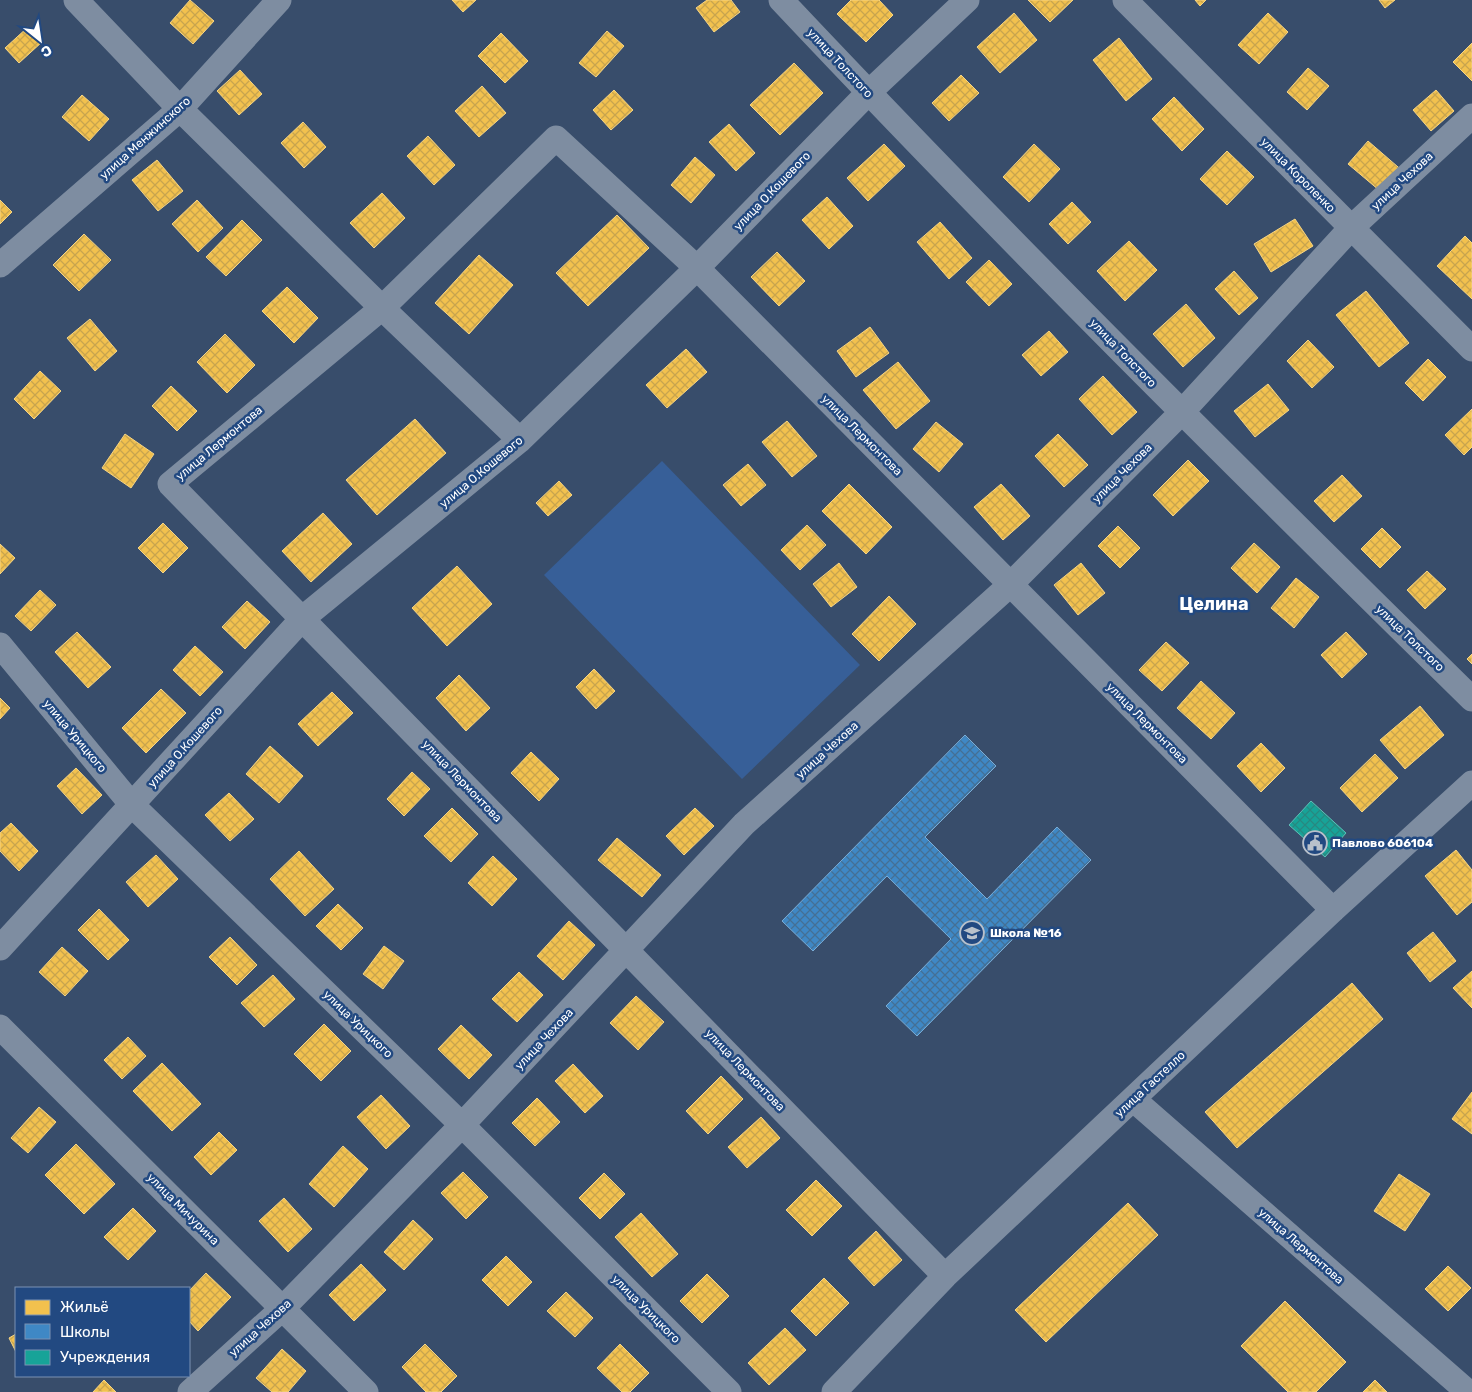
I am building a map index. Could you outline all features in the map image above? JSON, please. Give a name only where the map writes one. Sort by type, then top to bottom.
[{"type":"street","points":[[76,0],[180,109],[382,308],[520,440]]},
{"type":"street","name":"улица Менжинского","points":[[0,265],[180,109],[279,0]]},
{"type":"street","name":"улица Толстого","points":[[781,0],[868,93],[1181,413],[1472,699]]},
{"type":"street","name":"улица О.Кошевого","points":[[0,948],[303,618],[520,440],[697,268],[868,93],[967,0]]},
{"type":"street","name":"улица Короленко","points":[[1125,0],[1472,349]]},
{"type":"street","name":"улица Чехова","points":[[190,1392],[282,1309],[462,1125],[744,824],[1010,585],[1181,413],[1351,228],[1472,116]]},
{"type":"street","name":"улица Лермонтова","points":[[945,1276],[170,484],[382,308],[556,138],[697,268],[1333,910]]},
{"type":"street","name":"улица Урицкого","points":[[0,645],[132,805],[462,1125],[729,1392]]},
{"type":"street","name":"улица Гастелло","points":[[834,1392],[945,1276],[1134,1100],[1333,910],[1472,783]]},
{"type":"street","name":"улица Мичурина","points":[[0,1027],[366,1392]]},
{"type":"street","name":"улица Лермонтова","points":[[1134,1100],[1468,1392]]},
{"type":"shaded area","points":[[662,461],[860,665],[742,779],[544,575]]},
{"type":"building: Жильё","points":[[190,0],[214,21],[193,44],[170,23]]},
{"type":"building: Жильё","points":[[452,0],[476,0],[463,12]]},
{"type":"building: Жильё","points":[[707,0],[731,0],[740,12],[714,32],[696,8]]},
{"type":"building: Жильё","points":[[851,0],[879,0],[893,15],[866,42],[837,14]]},
{"type":"building: Жильё","points":[[1028,0],[1073,0],[1050,22]]},
{"type":"building: Жильё","points":[[1195,0],[1206,0],[1200,6]]},
{"type":"building: Жильё","points":[[1379,0],[1395,0],[1385,8]]},
{"type":"building: Жильё","points":[[1014,13],[1037,40],[1000,73],[977,47]]},
{"type":"building: Жильё","points":[[1268,13],[1288,32],[1259,64],[1238,45]]},
{"type":"building: Жильё","points":[[28,27],[42,42],[19,63],[5,48]]},
{"type":"building: Жильё","points":[[607,31],[624,46],[596,77],[579,63]]},
{"type":"building: Жильё","points":[[501,33],[528,61],[505,83],[478,56]]},
{"type":"building: Жильё","points":[[1119,38],[1152,79],[1126,101],[1093,60]]},
{"type":"building: Жильё","points":[[1472,43],[1472,81],[1453,62]]},
{"type":"building: Жильё","points":[[794,63],[823,93],[780,135],[750,105]]},
{"type":"building: Жильё","points":[[1308,68],[1329,86],[1307,110],[1287,92]]},
{"type":"building: Жильё","points":[[240,70],[262,94],[239,115],[217,91]]},
{"type":"building: Жильё","points":[[961,75],[979,93],[949,121],[932,103]]},
{"type":"building: Жильё","points":[[482,86],[506,113],[479,137],[455,111]]},
{"type":"building: Жильё","points":[[614,90],[633,110],[611,130],[593,110]]},
{"type":"building: Жильё","points":[[1436,90],[1454,111],[1431,131],[1413,110]]},
{"type":"building: Жильё","points":[[82,95],[109,119],[89,141],[62,117]]},
{"type":"building: Жильё","points":[[1174,97],[1204,129],[1182,151],[1152,119]]},
{"type":"building: Жильё","points":[[303,122],[326,147],[304,168],[281,143]]},
{"type":"building: Жильё","points":[[729,124],[755,153],[736,171],[709,142]]},
{"type":"building: Жильё","points":[[428,136],[455,165],[434,185],[407,156]]},
{"type":"building: Жильё","points":[[1368,141],[1405,173],[1386,196],[1348,164]]},
{"type":"building: Жильё","points":[[884,144],[905,166],[868,201],[847,178]]},
{"type":"building: Жильё","points":[[1034,144],[1060,169],[1029,202],[1003,177]]},
{"type":"building: Жильё","points":[[1227,151],[1254,177],[1227,205],[1200,179]]},
{"type":"building: Жильё","points":[[695,157],[715,175],[691,203],[671,185]]},
{"type":"building: Жильё","points":[[157,160],[183,191],[158,211],[132,180]]},
{"type":"building: Жильё","points":[[382,193],[405,218],[374,248],[350,223]]},
{"type":"building: Жильё","points":[[827,197],[853,226],[829,249],[802,220]]},
{"type":"building: Жильё","points":[[0,200],[12,212],[0,224]]},
{"type":"building: Жильё","points":[[197,200],[223,228],[198,252],[172,224]]},
{"type":"building: Жильё","points":[[1072,202],[1091,222],[1068,244],[1049,224]]},
{"type":"building: Жильё","points":[[617,215],[649,248],[588,306],[556,273]]},
{"type":"building: Жильё","points":[[1295,219],[1313,246],[1271,272],[1254,244]]},
{"type":"building: Жильё","points":[[242,220],[262,240],[226,276],[206,257]]},
{"type":"building: Жильё","points":[[940,222],[972,258],[949,279],[917,242]]},
{"type":"building: Жильё","points":[[84,234],[111,260],[79,291],[53,265]]},
{"type":"building: Жильё","points":[[1465,236],[1472,243],[1472,299],[1437,266]]},
{"type":"building: Жильё","points":[[1129,241],[1157,270],[1125,301],[1097,271]]},
{"type":"building: Жильё","points":[[777,252],[805,281],[779,306],[751,277]]},
{"type":"building: Жильё","points":[[479,255],[513,285],[469,334],[435,303]]},
{"type":"building: Жильё","points":[[989,260],[1012,284],[989,306],[966,282]]},
{"type":"building: Жильё","points":[[1234,271],[1258,298],[1239,315],[1215,289]]},
{"type":"building: Жильё","points":[[287,287],[318,318],[294,343],[262,311]]},
{"type":"building: Жильё","points":[[1366,291],[1409,343],[1379,367],[1336,315]]},
{"type":"building: Жильё","points":[[1186,304],[1215,338],[1183,367],[1153,334]]},
{"type":"building: Жильё","points":[[90,319],[117,351],[95,371],[67,338]]},
{"type":"building: Жильё","points":[[870,327],[889,353],[856,377],[837,351]]},
{"type":"building: Жильё","points":[[1049,331],[1068,352],[1041,376],[1022,355]]},
{"type":"building: Жильё","points":[[225,334],[255,365],[227,393],[197,362]]},
{"type":"building: Жильё","points":[[1308,340],[1334,367],[1312,388],[1287,361]]},
{"type":"building: Жильё","points":[[686,349],[707,372],[667,408],[646,385]]},
{"type":"building: Жильё","points":[[1428,359],[1446,377],[1423,401],[1405,383]]},
{"type":"building: Жильё","points":[[898,362],[930,401],[896,429],[863,390]]},
{"type":"building: Жильё","points":[[40,371],[61,391],[34,419],[14,399]]},
{"type":"building: Жильё","points":[[1103,376],[1137,412],[1112,435],[1079,399]]},
{"type":"building: Жильё","points":[[1268,384],[1289,410],[1255,437],[1234,411]]},
{"type":"building: Жильё","points":[[171,386],[197,411],[177,431],[152,406]]},
{"type":"building: Жильё","points":[[1472,409],[1472,447],[1464,455],[1445,435]]},
{"type":"building: Жильё","points":[[415,419],[446,453],[377,515],[346,480]]},
{"type":"building: Жильё","points":[[787,421],[817,456],[792,477],[762,442]]},
{"type":"building: Жильё","points":[[936,422],[963,444],[939,472],[913,449]]},
{"type":"building: Жильё","points":[[125,434],[154,454],[131,488],[102,468]]},
{"type":"building: Жильё","points":[[1058,434],[1088,465],[1064,487],[1035,456]]},
{"type":"building: Жильё","points":[[1188,460],[1209,481],[1173,516],[1153,495]]},
{"type":"building: Жильё","points":[[748,464],[766,485],[741,506],[723,485]]},
{"type":"building: Жильё","points":[[1342,475],[1362,496],[1334,522],[1314,501]]},
{"type":"building: Жильё","points":[[559,481],[572,495],[548,516],[536,503]]},
{"type":"building: Жильё","points":[[849,484],[892,527],[866,554],[822,511]]},
{"type":"building: Жильё","points":[[1001,484],[1030,516],[1003,540],[974,507]]},
{"type":"building: Жильё","points":[[323,513],[352,544],[311,582],[282,551]]},
{"type":"building: Жильё","points":[[163,523],[188,548],[163,573],[138,548]]},
{"type":"building: Жильё","points":[[807,525],[826,545],[800,570],[781,550]]},
{"type":"building: Жильё","points":[[1118,526],[1140,548],[1120,568],[1098,546]]},
{"type":"building: Жильё","points":[[1382,528],[1401,547],[1380,568],[1361,549]]},
{"type":"building: Жильё","points":[[1254,543],[1280,567],[1257,593],[1231,568]]},
{"type":"building: Жильё","points":[[0,544],[15,558],[0,574]]},
{"type":"building: Жильё","points":[[839,563],[857,587],[831,607],[813,584]]},
{"type":"building: Жильё","points":[[1081,563],[1105,593],[1078,615],[1054,585]]},
{"type":"building: Жильё","points":[[457,566],[492,604],[447,646],[412,608]]},
{"type":"building: Жильё","points":[[1427,571],[1446,589],[1425,609],[1407,590]]},
{"type":"building: Жильё","points":[[1296,578],[1319,597],[1294,628],[1271,608]]},
{"type":"building: Жильё","points":[[40,590],[56,605],[31,631],[15,616]]},
{"type":"building: Жильё","points":[[889,596],[916,624],[879,661],[852,634]]},
{"type":"building: Жильё","points":[[247,601],[270,622],[245,649],[222,627]]},
{"type":"building: Жильё","points":[[77,632],[111,667],[88,688],[55,652]]},
{"type":"building: Жильё","points":[[1346,632],[1367,654],[1342,678],[1321,655]]},
{"type":"building: Жильё","points":[[1166,642],[1189,663],[1162,691],[1139,670]]},
{"type":"building: Жильё","points":[[195,646],[223,672],[200,696],[173,670]]},
{"type":"building: Жильё","points":[[1472,654],[1472,664],[1467,659]]},
{"type":"building: Жильё","points":[[594,669],[615,691],[596,709],[576,687]]},
{"type":"building: Жильё","points":[[459,675],[490,708],[466,731],[436,698]]},
{"type":"building: Жильё","points":[[1201,681],[1235,713],[1211,739],[1177,708]]},
{"type":"building: Жильё","points":[[161,689],[186,713],[146,753],[122,728]]},
{"type":"building: Жильё","points":[[332,692],[353,713],[318,746],[298,724]]},
{"type":"building: Жильё","points":[[0,698],[10,708],[0,719]]},
{"type":"building: Жильё","points":[[1420,706],[1444,735],[1405,769],[1380,740]]},
{"type":"building: Жильё","points":[[1261,743],[1285,768],[1261,792],[1237,766]]},
{"type":"building: Жильё","points":[[270,746],[303,776],[279,803],[246,774]]},
{"type":"building: Жильё","points":[[531,752],[559,779],[539,801],[511,773]]},
{"type":"building: Жильё","points":[[1375,754],[1398,778],[1362,812],[1340,788]]},
{"type":"building: Жильё","points":[[76,768],[102,795],[82,814],[57,786]]},
{"type":"building: Жильё","points":[[412,772],[430,789],[404,816],[387,799]]},
{"type":"building: Жильё","points":[[229,793],[254,819],[230,841],[205,815]]},
{"type":"building: Жильё","points":[[452,808],[478,834],[451,862],[424,836]]},
{"type":"building: Жильё","points":[[695,808],[714,826],[684,855],[666,836]]},
{"type":"building: Жильё","points":[[11,823],[38,851],[19,871],[0,851],[0,833]]},
{"type":"building: Жильё","points":[[617,838],[661,875],[642,897],[598,860]]},
{"type":"building: Жильё","points":[[1456,850],[1472,870],[1472,902],[1457,915],[1425,876]]},
{"type":"building: Жильё","points":[[299,851],[334,889],[305,916],[270,879]]},
{"type":"building: Жильё","points":[[156,855],[178,879],[148,907],[126,882]]},
{"type":"building: Жильё","points":[[493,856],[517,879],[492,906],[468,883]]},
{"type":"building: Жильё","points":[[338,904],[363,928],[341,950],[316,926]]},
{"type":"building: Жильё","points":[[99,909],[129,940],[108,960],[78,930]]},
{"type":"building: Жильё","points":[[569,921],[595,945],[563,980],[537,956]]},
{"type":"building: Жильё","points":[[1433,932],[1456,961],[1430,982],[1407,953]]},
{"type":"building: Жильё","points":[[230,937],[257,965],[237,985],[209,957]]},
{"type":"building: Жильё","points":[[384,946],[404,961],[383,989],[363,974]]},
{"type":"building: Жильё","points":[[62,947],[88,971],[65,996],[39,972]]},
{"type":"building: Жильё","points":[[1472,971],[1472,1008],[1453,988]]},
{"type":"building: Жильё","points":[[519,972],[543,995],[517,1022],[492,999]]},
{"type":"building: Жильё","points":[[273,975],[295,999],[264,1027],[241,1003]]},
{"type":"building: Жильё","points":[[1352,983],[1383,1019],[1237,1148],[1205,1112]]},
{"type":"building: Жильё","points":[[636,996],[664,1022],[638,1050],[610,1023]]},
{"type":"building: Жильё","points":[[324,1024],[351,1051],[321,1081],[294,1054]]},
{"type":"building: Жильё","points":[[461,1025],[492,1055],[469,1079],[438,1049]]},
{"type":"building: Жильё","points":[[128,1037],[146,1056],[122,1079],[104,1060]]},
{"type":"building: Жильё","points":[[162,1063],[201,1104],[172,1131],[133,1091]]},
{"type":"building: Жильё","points":[[573,1064],[603,1096],[585,1113],[555,1081]]},
{"type":"building: Жильё","points":[[721,1076],[743,1099],[708,1134],[686,1111]]},
{"type":"building: Жильё","points":[[1472,1092],[1472,1134],[1452,1119]]},
{"type":"building: Жильё","points":[[381,1095],[410,1126],[386,1149],[357,1117]]},
{"type":"building: Жильё","points":[[537,1098],[560,1122],[535,1146],[512,1123]]},
{"type":"building: Жильё","points":[[39,1107],[56,1122],[28,1153],[11,1138]]},
{"type":"building: Жильё","points":[[761,1117],[780,1138],[747,1168],[728,1147]]},
{"type":"building: Жильё","points":[[219,1132],[237,1150],[211,1175],[194,1157]]},
{"type":"building: Жильё","points":[[76,1144],[115,1184],[84,1214],[45,1175]]},
{"type":"building: Жильё","points":[[343,1146],[368,1169],[334,1207],[309,1184]]},
{"type":"building: Жильё","points":[[463,1172],[488,1197],[466,1219],[441,1193]]},
{"type":"building: Жильё","points":[[604,1173],[625,1194],[600,1219],[579,1198]]},
{"type":"building: Жильё","points":[[1399,1174],[1430,1194],[1405,1231],[1374,1211]]},
{"type":"building: Жильё","points":[[816,1180],[842,1206],[812,1236],[786,1210]]},
{"type":"building: Жильё","points":[[284,1198],[312,1229],[288,1252],[259,1221]]},
{"type":"building: Жильё","points":[[1128,1203],[1158,1235],[1046,1342],[1015,1310]]},
{"type":"building: Жильё","points":[[133,1208],[156,1231],[128,1260],[104,1237]]},
{"type":"building: Жильё","points":[[641,1213],[678,1254],[652,1277],[615,1237]]},
{"type":"building: Жильё","points":[[413,1220],[433,1239],[404,1270],[384,1252]]},
{"type":"building: Жильё","points":[[876,1231],[902,1260],[874,1286],[848,1258]]},
{"type":"building: Жильё","points":[[506,1256],[532,1282],[508,1306],[482,1280]]},
{"type":"building: Жильё","points":[[361,1264],[386,1290],[354,1321],[329,1295]]},
{"type":"building: Жильё","points":[[1448,1266],[1471,1288],[1448,1311],[1425,1289]]},
{"type":"building: Жильё","points":[[206,1273],[231,1297],[198,1331],[190,1322],[190,1290]]},
{"type":"building: Жильё","points":[[707,1274],[729,1296],[702,1323],[680,1301]]},
{"type":"building: Жильё","points":[[824,1278],[849,1303],[816,1336],[791,1311]]},
{"type":"building: Жильё","points":[[566,1292],[593,1318],[575,1337],[547,1311]]},
{"type":"building: Жильё","points":[[1285,1301],[1346,1362],[1316,1392],[1288,1392],[1241,1346]]},
{"type":"building: Жильё","points":[[785,1328],[806,1350],[769,1385],[748,1363]]},
{"type":"building: Жильё","points":[[15,1335],[15,1350],[9,1338]]},
{"type":"building: Жильё","points":[[425,1344],[457,1376],[441,1392],[426,1392],[402,1367]]},
{"type":"building: Жильё","points":[[620,1344],[649,1373],[630,1392],[622,1392],[597,1368]]},
{"type":"building: Жильё","points":[[282,1349],[306,1371],[288,1392],[272,1392],[256,1378]]},
{"type":"building: Жильё","points":[[104,1380],[116,1392],[93,1392]]},
{"type":"building: Жильё","points":[[1375,1380],[1387,1392],[1363,1392]]},
{"type":"building: Школы","points":[[965,735],[996,766],[925,837],[987,899],[1057,827],[1091,860],[917,1036],[886,1006],[951,939],[887,876],[813,951],[782,921]]},
{"type":"building: Учреждения","points":[[1311,801],[1346,833],[1325,857],[1289,825]]},
{"type":"place","name":"Павлово 606104","points":[[1315,843]]},
{"type":"place","name":"Школа №16","points":[[972,933]]},
{"type":"district","name":"Целина","points":[[1214,604]]}]
